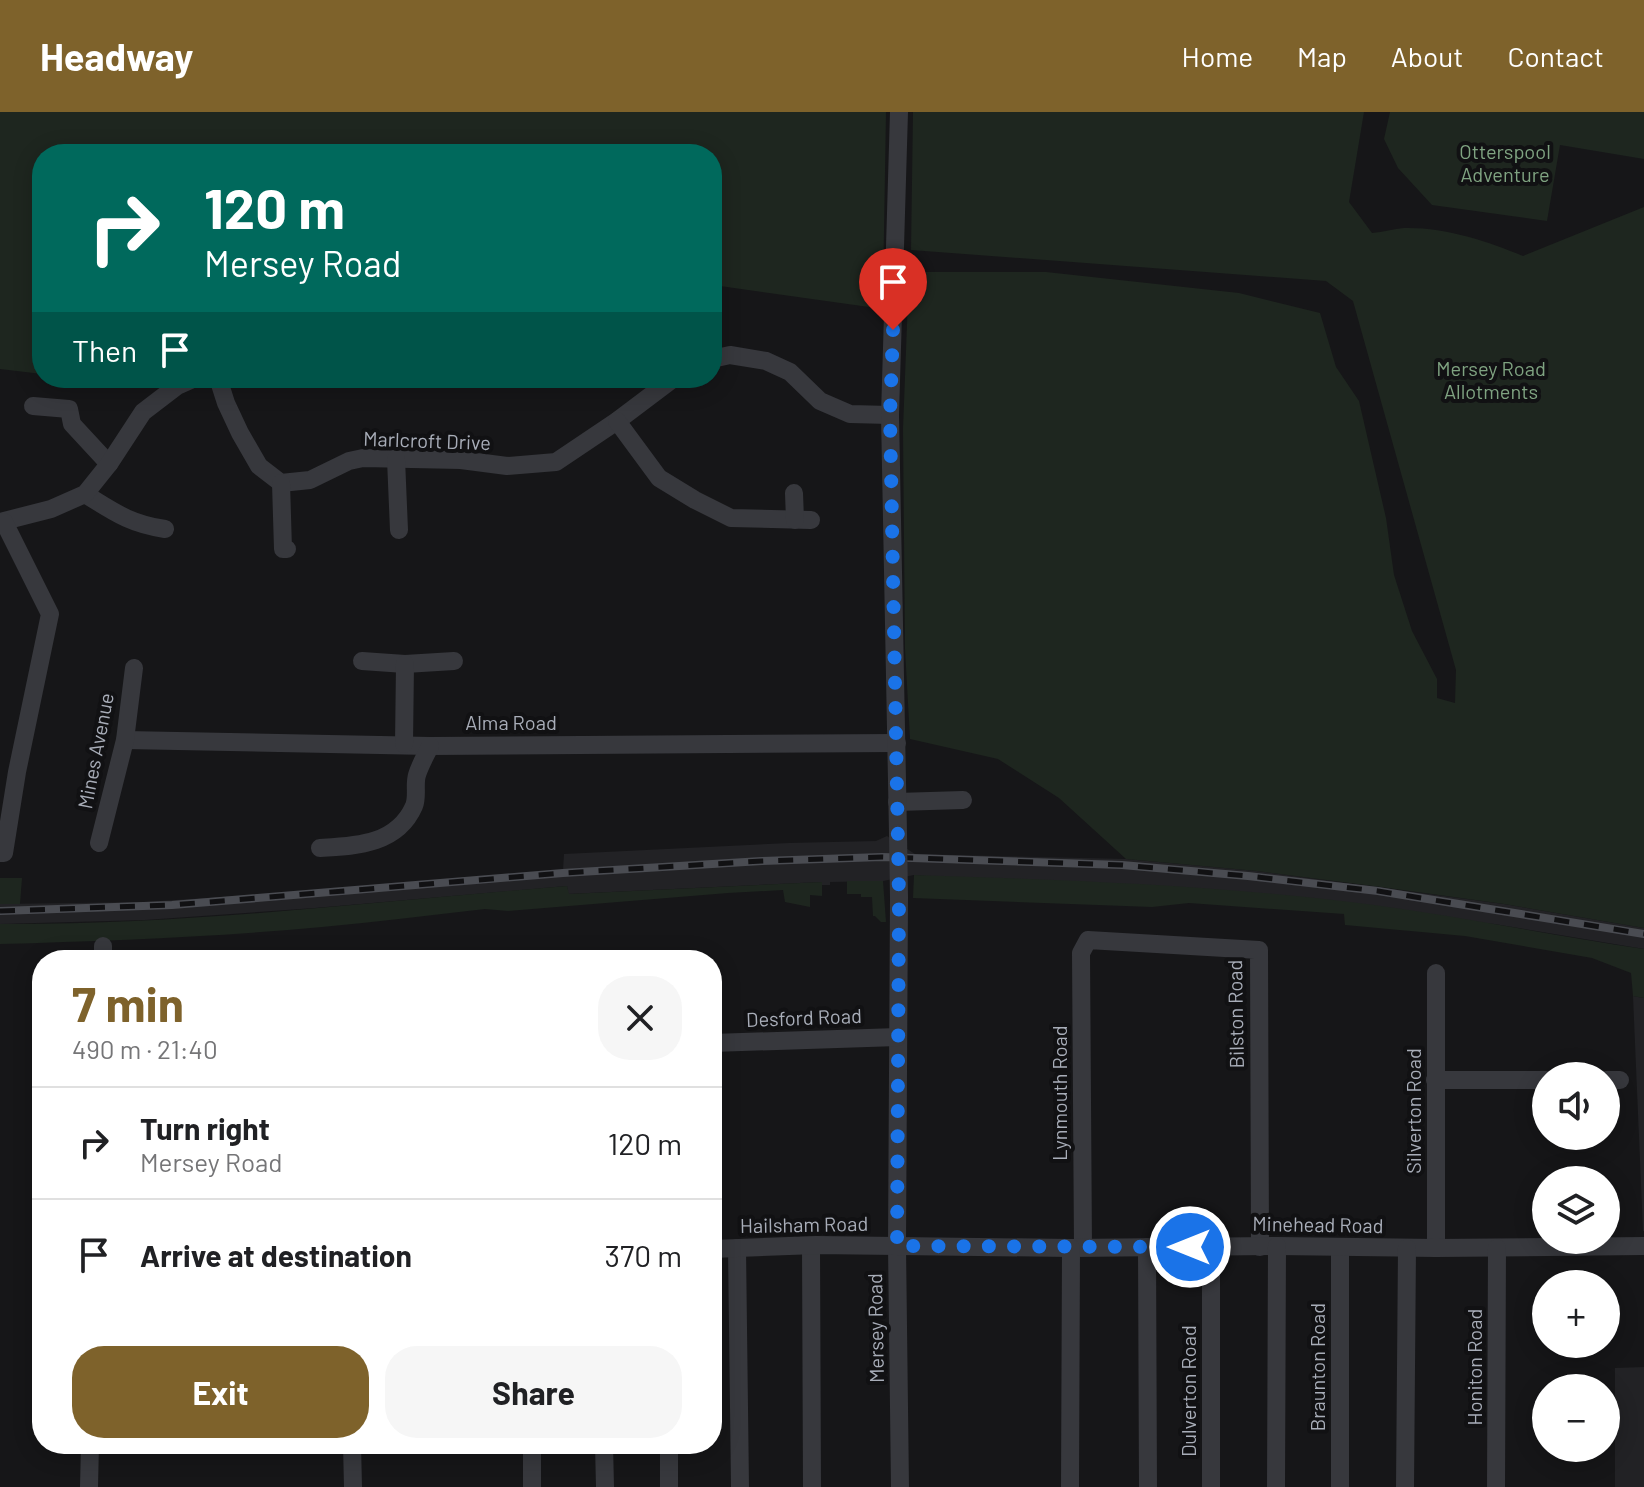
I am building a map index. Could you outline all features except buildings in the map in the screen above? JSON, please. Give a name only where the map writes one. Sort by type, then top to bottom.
[{"type":"street","name":"Mersey Road","points":[[899,112],[890,415],[899,898],[897,1246],[900,1487]]},
{"type":"street","points":[[722,357],[730,355],[766,361],[790,372],[820,401],[850,414],[890,415]]},
{"type":"street","points":[[2,853],[50,614],[2,522],[51,509],[85,494],[143,412],[174,388]]},
{"type":"street","points":[[221,388],[240,433],[259,466],[281,483],[283,549],[287,549]]},
{"type":"street","name":"Marlcroft Drive","points":[[281,483],[310,480],[349,461],[363,458],[461,460],[507,466],[556,462],[617,421],[657,388]]},
{"type":"street","points":[[33,406],[69,409],[72,424],[109,464]]},
{"type":"street","points":[[617,421],[659,478],[731,518],[803,520],[794,493]]},
{"type":"street","points":[[396,459],[399,530]]},
{"type":"street","points":[[85,494],[141,525],[165,529]]},
{"type":"street","points":[[362,661],[405,664],[454,661]]},
{"type":"street","points":[[404,744],[405,664]]},
{"type":"street","name":"Mines Avenue","points":[[99,843],[125,740],[134,668]]},
{"type":"street","name":"Alma Road","points":[[125,740],[430,746],[897,743]]},
{"type":"street","points":[[320,848],[364,845],[385,837],[401,824],[414,807],[416,777],[430,746]]},
{"type":"street","points":[[897,802],[963,800]]},
{"type":"street","name":"Bilston Road","points":[[1088,940],[1259,950],[1268,1246]]},
{"type":"street","name":"Lynmouth Road","points":[[1070,1487],[1081,953],[1088,940]]},
{"type":"street","name":"Silverton Road","points":[[1436,973],[1436,1248]]},
{"type":"street","name":"Desford Road","points":[[722,1043],[898,1037]]},
{"type":"street","points":[[1435,1080],[1532,1080]]},
{"type":"street","points":[[811,1246],[812,1487]]},
{"type":"street","name":"Minehead Road","points":[[897,1246],[1644,1246]]},
{"type":"street","name":"Hailsham Road","points":[[722,1249],[897,1246]]},
{"type":"street","points":[[1268,1246],[1276,1487]]},
{"type":"street","points":[[1147,1247],[1148,1487]]},
{"type":"street","name":"Dulverton Road","points":[[1211,1247],[1211,1487]]},
{"type":"street","points":[[737,1248],[740,1487]]},
{"type":"street","name":"Braunton Road","points":[[1340,1248],[1340,1487]]},
{"type":"street","points":[[1405,1487],[1407,1248]]},
{"type":"street","name":"Honiton Road","points":[[1496,1487],[1497,1248]]},
{"type":"street","points":[[89,1487],[90,1454]]},
{"type":"street","points":[[352,1454],[353,1487]]},
{"type":"street","points":[[532,1454],[532,1487]]},
{"type":"street","points":[[604,1454],[605,1487]]},
{"type":"street","points":[[669,1454],[669,1487]]},
{"type":"shaded area","points":[[887,836],[915,854],[1126,859],[1257,871],[1504,904],[1644,928],[1644,949],[1494,924],[914,875],[883,881],[830,882],[830,885],[822,885],[822,882],[568,894],[567,886],[145,920],[0,924],[0,904],[145,902],[313,891],[563,870],[564,854],[876,841]]},
{"type":"shaded area","points":[[1633,996],[1644,998],[1644,1231],[1643,1231]]},
{"type":"shaded area","points":[[1644,1367],[1644,1487],[1615,1487],[1615,1462],[1620,1462],[1620,1374],[1615,1374],[1615,1368]]},
{"type":"green space","points":[[0,112],[886,112],[883,291],[869,307],[722,286],[722,144],[32,144],[32,373],[0,369]]},
{"type":"green space","name":"Mersey Road Allotments","points":[[913,112],[1364,112],[1349,202],[1372,233],[1404,228],[1450,232],[1523,256],[1644,207],[1644,928],[1381,887],[1126,859],[1059,798],[998,759],[910,739],[905,649],[903,429],[909,272],[1046,272],[1239,293],[1320,313],[1336,367],[1359,401],[1386,518],[1394,575],[1412,631],[1437,679],[1437,698],[1455,703],[1456,670],[1353,301],[1326,281],[911,250]]},
{"type":"green space","name":"Otterspool Adventure","points":[[1390,112],[1644,112],[1644,159],[1560,145],[1547,221],[1432,205],[1398,168],[1384,139]]},
{"type":"green space","points":[[914,875],[1145,884],[1317,898],[1644,949],[1644,998],[1633,996],[1631,973],[1592,958],[1465,936],[1345,925],[1344,914],[1189,903],[1152,907],[913,898]]},
{"type":"green space","points":[[0,878],[22,878],[20,904],[0,904]]},
{"type":"green space","points":[[847,881],[883,881],[886,922],[873,916],[872,897],[847,894]]},
{"type":"green space","points":[[822,882],[822,896],[810,895],[810,907],[785,902],[783,890],[508,911],[485,909],[242,933],[0,944],[0,924],[142,921],[567,886],[569,894]]},
{"type":"railway","points":[[0,911],[172,905],[563,873],[882,857],[1122,865],[1248,876],[1378,891],[1644,934]]},
{"type":"route","points":[[893,330],[890,415],[899,898],[897,1246],[1190,1247]]}]
